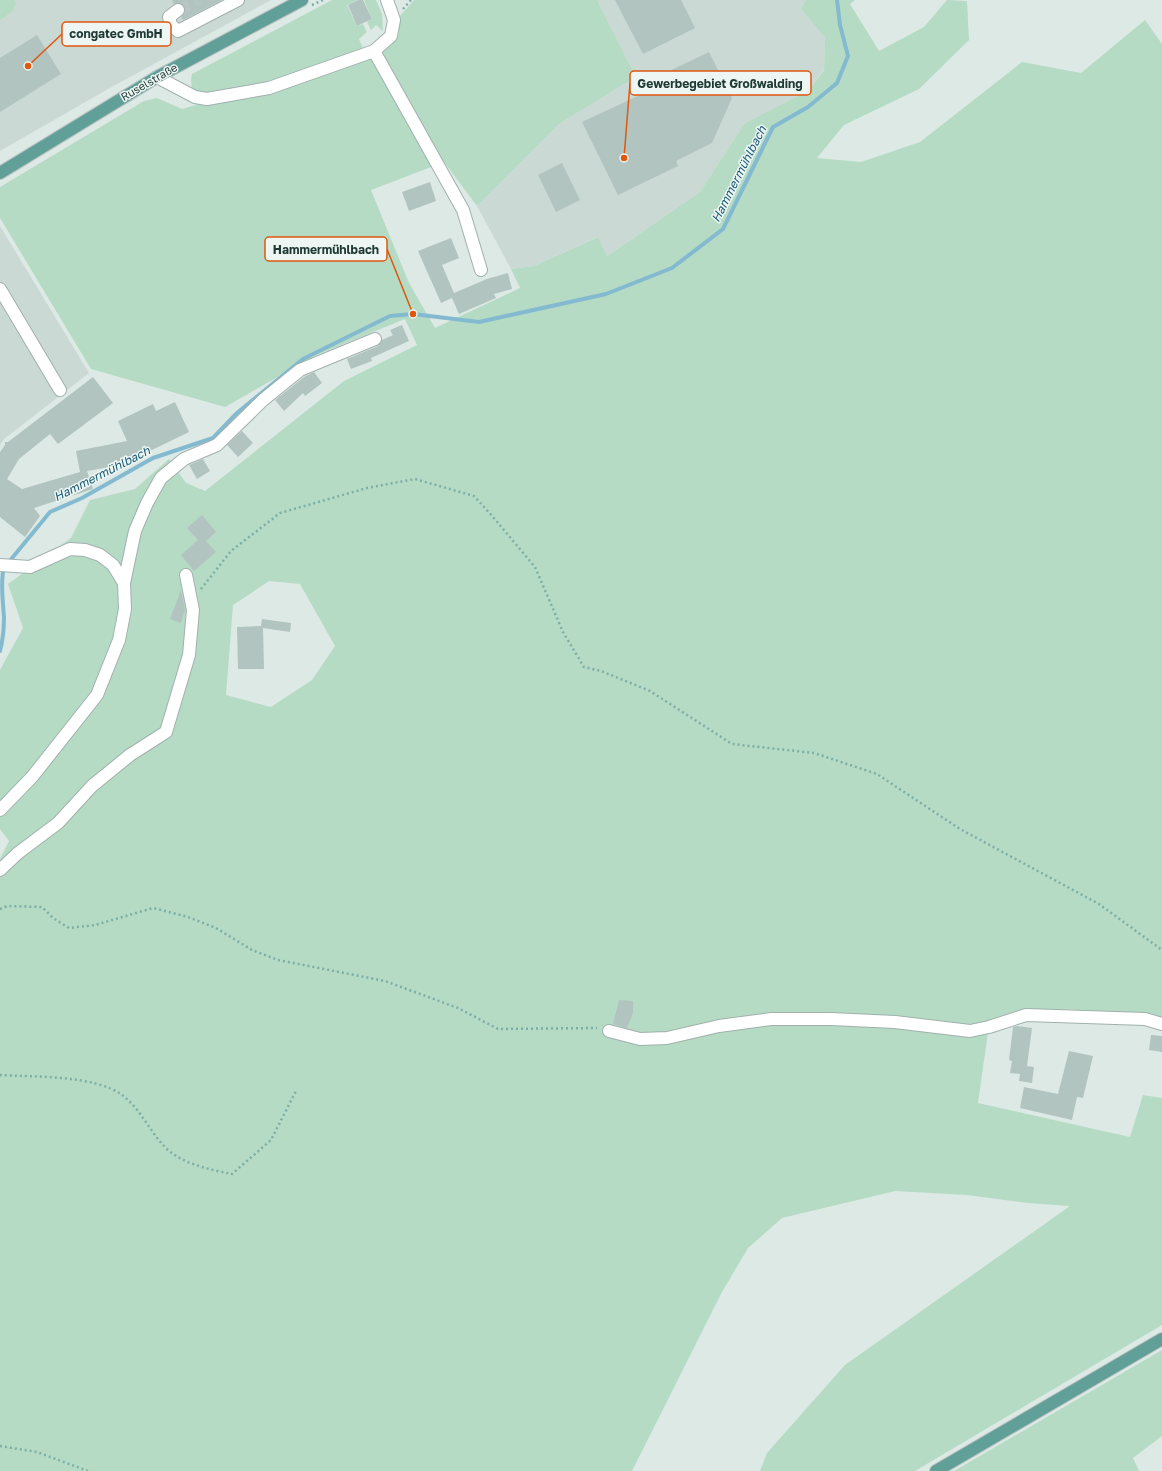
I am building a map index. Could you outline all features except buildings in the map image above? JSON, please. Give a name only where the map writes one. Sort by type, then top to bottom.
[{"type":"main road","name":"Ruselstraße","points":[[0,173],[156,76],[302,0]]},
{"type":"main road","points":[[936,1471],[1162,1339]]},
{"type":"street","points":[[178,10],[169,16],[171,25],[178,31],[238,0]]},
{"type":"street","points":[[156,76],[195,96],[207,99],[269,88],[374,51],[391,36],[394,20],[387,0]]},
{"type":"street","points":[[374,51],[463,210],[481,270]]},
{"type":"street","points":[[0,289],[60,390]]},
{"type":"street","points":[[0,810],[32,777],[97,695],[119,640],[125,609],[124,583],[135,531],[147,503],[161,478],[184,459],[217,445],[263,400],[300,370],[375,339]]},
{"type":"street","points":[[5,566],[30,567],[70,549],[85,550],[100,555],[113,565],[124,583]]},
{"type":"street","points":[[0,870],[18,853],[58,823],[92,786],[130,755],[166,732],[189,655],[192,606],[186,575]]},
{"type":"street","points":[[609,1031],[640,1039],[668,1038],[719,1026],[771,1019],[831,1019],[896,1022],[970,1031],[1026,1016],[1144,1019],[1162,1024]]},
{"type":"path","points":[[192,606],[205,582],[231,551],[280,513],[367,488],[415,479],[474,496],[535,567],[563,632],[584,667],[601,671],[650,691],[732,744],[814,753],[877,774],[960,829],[1099,904],[1162,950]]},
{"type":"path","points":[[0,909],[7,906],[42,907],[53,918],[69,928],[95,925],[153,908],[188,917],[216,928],[252,950],[278,960],[385,981],[458,1008],[498,1029],[596,1028],[609,1031]]},
{"type":"path","points":[[0,1075],[64,1077],[107,1087],[122,1095],[137,1109],[167,1150],[183,1159],[211,1170],[232,1174],[271,1140],[296,1091]]},
{"type":"path","points":[[0,1446],[36,1452],[88,1471]]},
{"type":"shaded area","points":[[0,0],[271,0],[108,89],[0,151]]},
{"type":"shaded area","points":[[597,0],[806,0],[801,9],[825,38],[824,69],[809,90],[745,123],[700,192],[607,256],[597,237],[534,266],[511,269],[477,206],[559,124],[636,77]]},
{"type":"shaded area","points":[[0,226],[89,373],[4,439],[0,445]]},
{"type":"green space","points":[[0,0],[14,0],[16,3],[12,12],[0,20]]},
{"type":"green space","points":[[332,0],[357,0],[347,5],[357,26],[363,24],[367,32],[359,39],[364,51],[332,64],[226,92],[204,95],[192,90],[192,74]]},
{"type":"green space","points":[[364,0],[376,0],[382,14],[383,31],[376,25],[371,30],[367,22],[372,19]]},
{"type":"green space","points":[[414,0],[597,0],[636,77],[559,124],[477,206],[444,162],[371,190],[409,283],[435,328],[520,288],[511,269],[534,266],[598,237],[607,256],[700,192],[745,123],[809,90],[824,70],[825,38],[801,9],[806,0],[855,0],[850,4],[879,51],[924,27],[947,0],[967,1],[969,40],[919,89],[844,125],[817,158],[861,162],[920,142],[1022,62],[1081,73],[1145,20],[1162,44],[1162,1021],[1145,1017],[1068,1009],[1017,1016],[989,1025],[978,1103],[1130,1137],[1143,1095],[1162,1098],[1162,1325],[915,1471],[760,1471],[767,1453],[845,1365],[1070,1206],[1028,1203],[967,1195],[895,1191],[782,1218],[748,1248],[722,1292],[632,1471],[0,1471],[0,859],[9,841],[0,829],[0,670],[23,628],[8,584],[71,538],[90,500],[135,489],[169,459],[186,483],[205,491],[344,381],[417,345],[405,319],[314,356],[225,407],[91,369],[0,218],[0,187],[144,101],[157,98],[182,109],[379,51],[399,33],[399,17]],"holes":[[[269,581],[300,584],[335,646],[312,680],[271,707],[226,695],[233,605]]]},
{"type":"green space","points":[[1162,1350],[1162,1436],[1133,1458],[1139,1471],[954,1471]]},
{"type":"waterway","name":"Hammermühlbach","points":[[8,563],[50,512],[82,498],[153,458],[213,438],[237,413],[303,359],[390,316],[413,314],[479,322],[606,294],[672,268],[723,229],[773,127],[808,107],[837,83],[848,56],[840,25],[837,0]]},
{"type":"waterway","name":"Hammermühlbach","points":[[0,651],[4,626],[2,585],[4,568]]},
{"type":"tunnel","points":[[178,10],[198,0]]},
{"type":"place","name":"congatec GmbH","points":[[28,66]]},
{"type":"place","name":"Gewerbegebiet Großwalding","points":[[624,158]]},
{"type":"place","name":"Hammermühlbach","points":[[413,314]]}]
